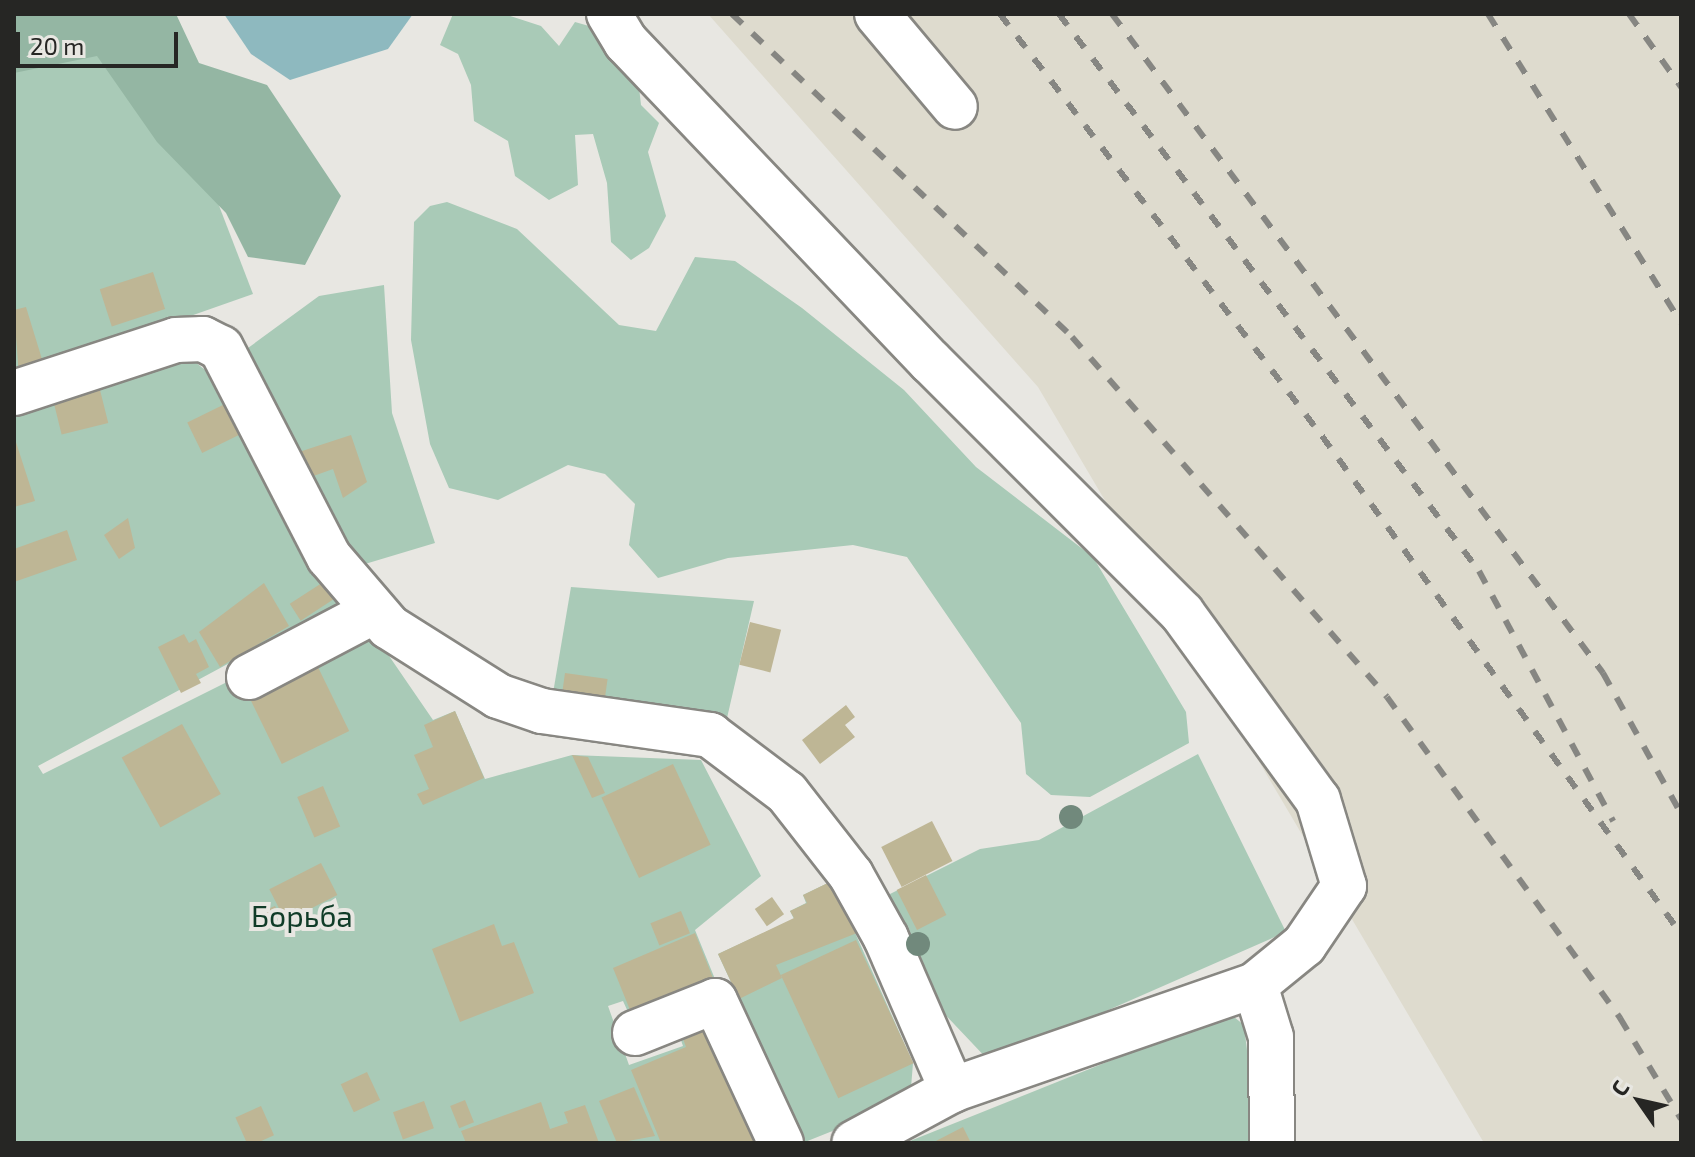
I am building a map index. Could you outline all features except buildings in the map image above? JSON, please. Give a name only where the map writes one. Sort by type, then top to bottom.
[{"type":"street","points":[[609,14],[626,42],[931,362],[1182,613],[1318,800],[1344,886],[1304,945],[1255,985],[952,1090],[854,1143]]},
{"type":"street","points":[[877,14],[955,107]]},
{"type":"street","points":[[14,393],[176,340],[203,339],[221,348],[329,557],[371,613],[498,696],[579,722],[710,735],[787,793],[851,875],[886,938],[952,1090]]},
{"type":"street","points":[[249,677],[371,613]]},
{"type":"street","points":[[1255,985],[1271,1037],[1272,1143]]},
{"type":"street","points":[[635,1033],[715,1001],[781,1143]]},
{"type":"shaded area","points":[[708,14],[1681,14],[1681,1143],[1484,1143],[1038,387]]},
{"type":"green space","points":[[14,14],[176,14],[199,63],[267,85],[341,196],[305,265],[248,257],[226,213],[157,142],[97,56],[14,73]]},
{"type":"green space","points":[[78,14],[193,138],[253,294],[14,378],[14,38]]},
{"type":"green space","points":[[453,14],[504,14],[541,26],[559,46],[575,22],[589,26],[638,78],[641,105],[659,123],[648,152],[666,216],[649,248],[631,260],[611,242],[607,183],[593,134],[575,135],[578,185],[549,200],[515,176],[508,141],[474,121],[471,85],[458,54],[440,45]]},
{"type":"green space","points":[[447,202],[517,229],[619,325],[656,331],[695,257],[735,261],[802,308],[904,390],[976,467],[1093,557],[1186,712],[1189,743],[1090,797],[1051,795],[1026,774],[1021,723],[907,557],[853,545],[728,558],[658,578],[629,545],[635,504],[605,474],[568,465],[498,500],[449,488],[430,444],[411,340],[414,222],[430,206]]},
{"type":"green space","points":[[384,285],[392,413],[435,543],[355,567],[251,374],[248,348],[319,296]]},
{"type":"green space","name":"Борьба","points":[[190,358],[214,377],[341,603],[38,766],[43,774],[237,677],[374,634],[433,720],[455,711],[485,779],[572,755],[701,760],[761,876],[695,930],[717,984],[628,1012],[623,1001],[608,1006],[629,1065],[683,1046],[677,1029],[764,1143],[14,1143],[14,413]]},
{"type":"green space","points":[[571,587],[754,601],[727,718],[552,699]]},
{"type":"green space","points":[[1198,754],[1286,932],[990,1062],[937,1006],[884,897],[980,849],[1039,840]]},
{"type":"green space","points":[[832,881],[913,1063],[910,1100],[805,1142],[718,954],[794,919],[790,911],[806,903],[803,895]]},
{"type":"green space","points":[[1229,1013],[1244,1025],[1258,1143],[905,1143]]},
{"type":"water","points":[[224,14],[413,14],[388,49],[290,80],[251,54]]},
{"type":"railway","points":[[732,14],[1072,337],[1387,697],[1620,1018],[1681,1119]]},
{"type":"railway","points":[[1000,14],[1322,436],[1681,934]]},
{"type":"railway","points":[[1059,14],[1479,571],[1613,821]]},
{"type":"railway","points":[[1112,14],[1603,673],[1681,814]]},
{"type":"railway","points":[[1488,14],[1681,323]]},
{"type":"railway","points":[[1629,14],[1681,87]]}]
